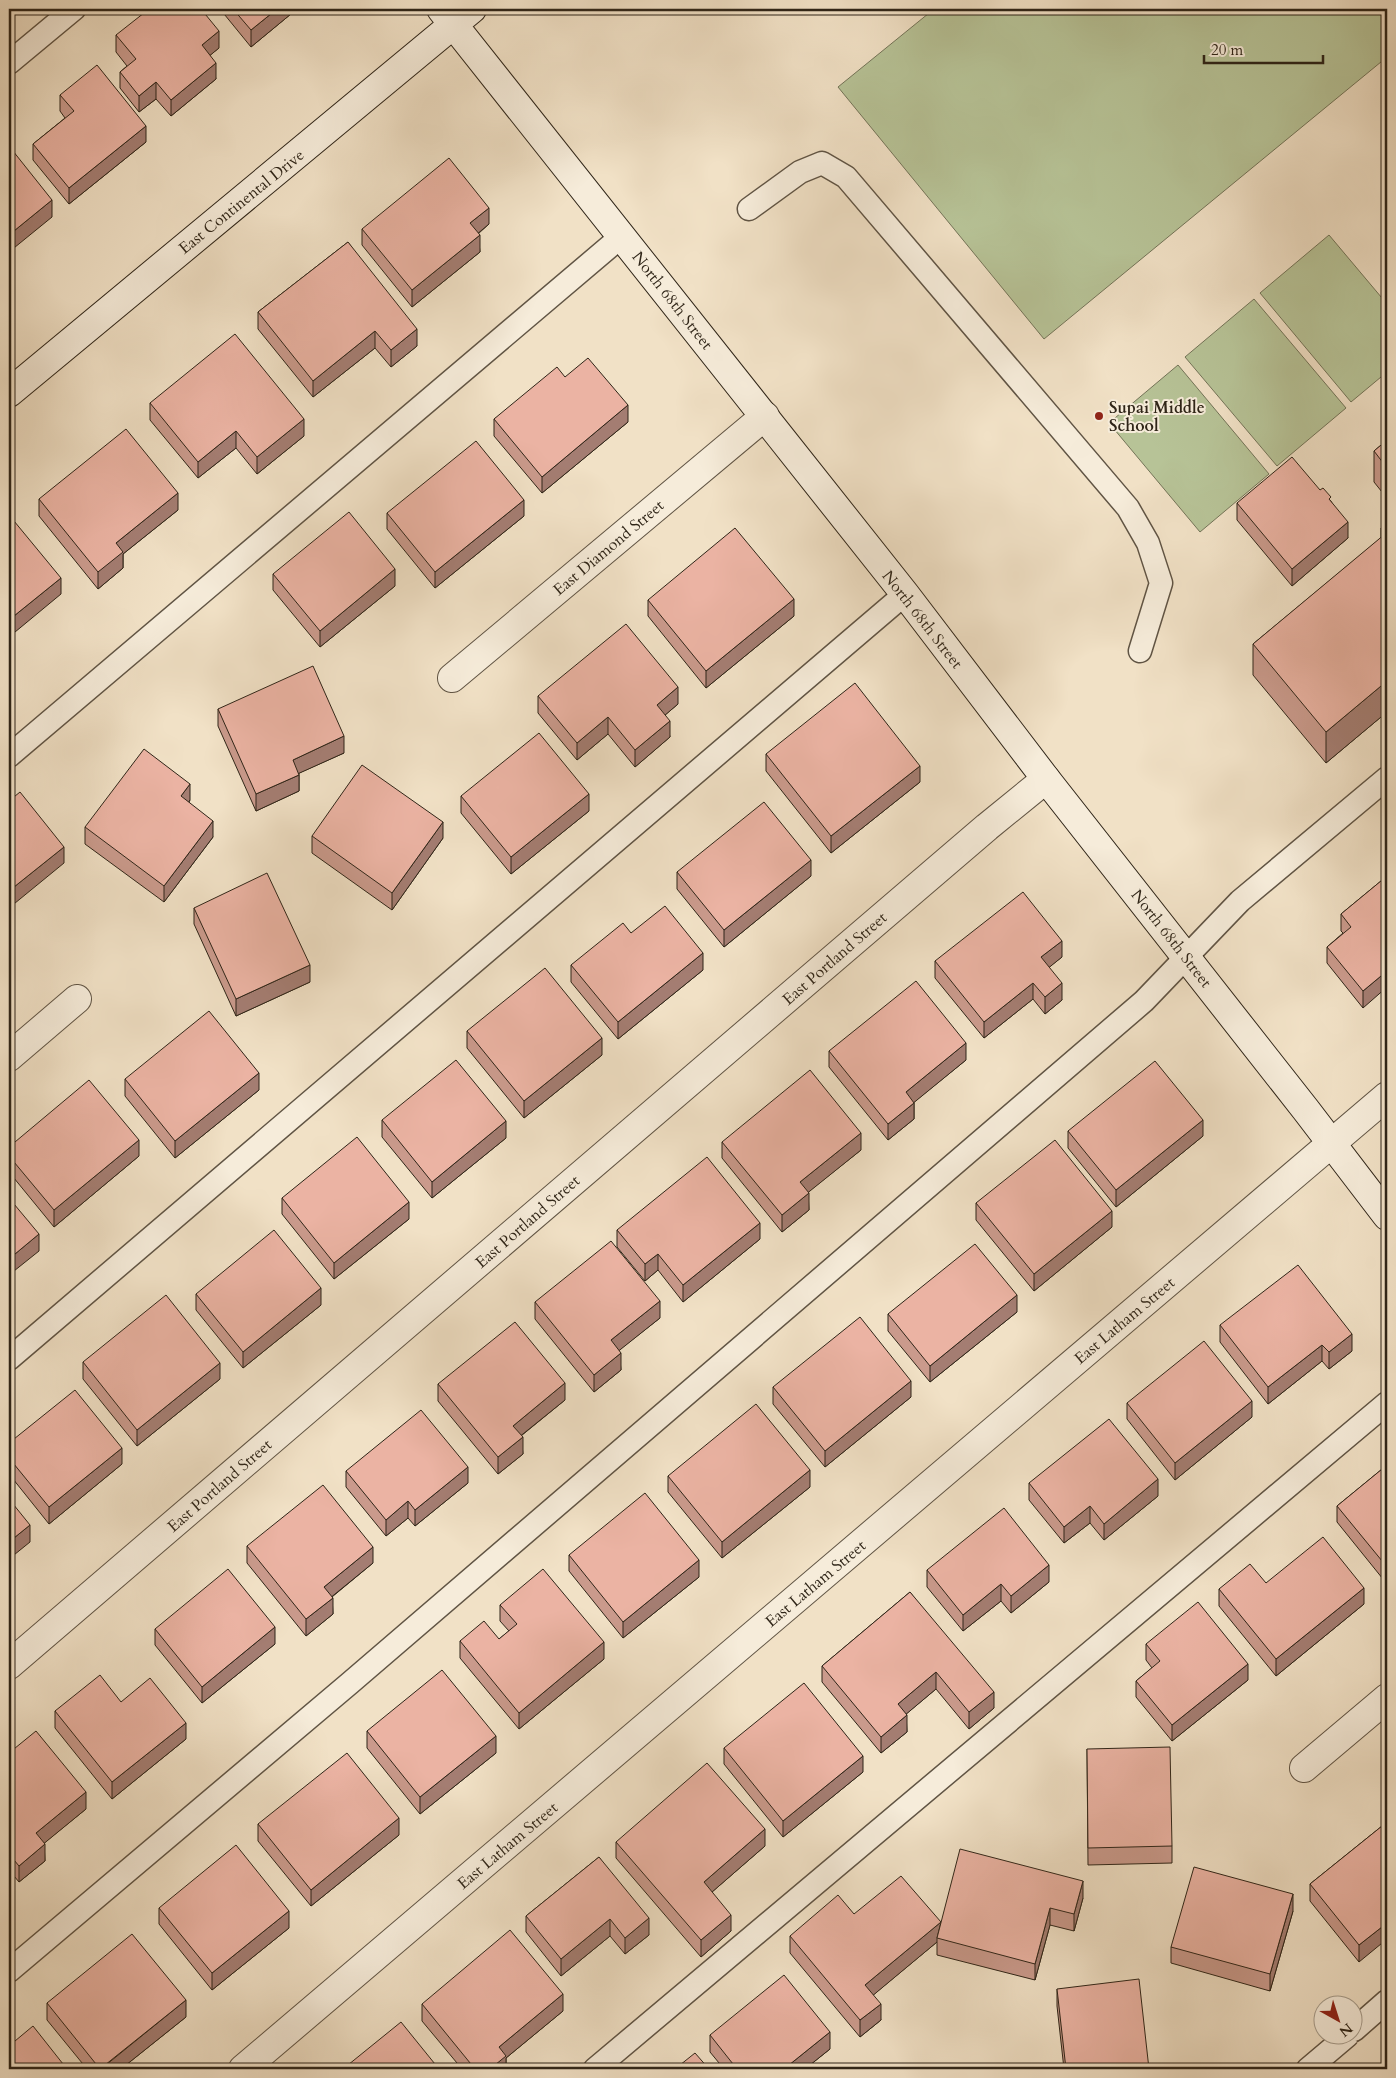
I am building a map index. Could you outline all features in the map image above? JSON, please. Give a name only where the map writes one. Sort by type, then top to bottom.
[{"type":"street","name":"North 68th Street","points":[[456,14],[622,236],[905,594],[1046,779],[1187,957],[1387,1216]]},
{"type":"street","name":"East Continental Drive","points":[[9,393],[456,14]]},
{"type":"street","name":"East Diamond Street","points":[[452,678],[765,416]]},
{"type":"street","name":"East Portland Street","points":[[9,1665],[979,833],[1046,779]]},
{"type":"street","points":[[9,1057],[77,999]]},
{"type":"street","name":"East Latham Street","points":[[243,2069],[1387,1096]]},
{"type":"street","points":[[1304,1768],[1387,1698]]},
{"type":"lane","points":[[9,63],[74,9]]},
{"type":"lane","points":[[749,209],[800,172],[822,163],[846,177],[1128,508],[1148,542],[1161,583],[1140,651]]},
{"type":"lane","points":[[9,756],[622,236]]},
{"type":"lane","points":[[9,1359],[905,594]]},
{"type":"lane","points":[[9,1971],[358,1676],[1137,1008],[1240,901],[1387,778]]},
{"type":"lane","points":[[595,2069],[1387,1403]]},
{"type":"lane","points":[[1364,2021],[1387,2001]]},
{"type":"lane","points":[[1308,2069],[1335,2046]]},
{"type":"green space","points":[[934,9],[1387,9],[1387,57],[1044,339],[838,87]]},
{"type":"green space","points":[[1329,235],[1387,304],[1387,372],[1351,402],[1260,293]]},
{"type":"green space","points":[[1254,299],[1346,408],[1277,466],[1185,357]]},
{"type":"green space","points":[[1178,365],[1269,474],[1200,532],[1109,423]]},
{"type":"building","points":[[149,9],[201,9],[219,31],[202,45],[216,63],[171,100],[156,82],[139,96],[120,72],[136,59],[116,35]]},
{"type":"building","points":[[233,9],[277,9],[251,30]]},
{"type":"building","points":[[97,65],[146,126],[69,188],[33,144],[74,111],[60,95]]},
{"type":"building","points":[[9,146],[52,200],[9,235]]},
{"type":"building","points":[[449,158],[489,208],[470,223],[480,235],[412,290],[362,229]]},
{"type":"building","points":[[348,242],[417,329],[391,350],[375,331],[313,381],[258,312]]},
{"type":"building","points":[[235,334],[304,419],[257,457],[236,431],[198,462],[150,403]]},
{"type":"building","points":[[588,358],[628,405],[542,477],[494,419],[557,367],[565,377]]},
{"type":"building","points":[[126,429],[178,493],[116,543],[123,552],[98,572],[39,499]]},
{"type":"building","points":[[1387,440],[1387,468],[1374,451]]},
{"type":"building","points":[[476,441],[524,500],[435,572],[387,513]]},
{"type":"building","points":[[1292,457],[1320,490],[1323,488],[1331,497],[1329,499],[1348,522],[1292,569],[1237,503]]},
{"type":"building","points":[[349,512],[395,569],[320,631],[273,574]]},
{"type":"building","points":[[14,521],[61,578],[9,620],[9,525]]},
{"type":"building","points":[[1387,522],[1387,681],[1326,732],[1253,644],[1385,534],[1381,528]]},
{"type":"building","points":[[735,528],[794,599],[706,671],[648,600]]},
{"type":"building","points":[[626,624],[678,687],[657,705],[670,721],[635,750],[608,717],[577,743],[538,696]]},
{"type":"building","points":[[313,666],[344,736],[293,760],[299,775],[256,794],[218,709]]},
{"type":"building","points":[[855,683],[920,766],[831,836],[766,754]]},
{"type":"building","points":[[539,733],[589,794],[511,857],[461,796]]},
{"type":"building","points":[[144,749],[190,784],[181,796],[213,821],[164,886],[85,827]]},
{"type":"building","points":[[362,765],[443,822],[392,893],[312,836]]},
{"type":"building","points":[[20,792],[64,847],[9,891],[9,801]]},
{"type":"building","points":[[764,802],[811,860],[724,930],[677,872]]},
{"type":"building","points":[[267,873],[310,965],[236,999],[194,908]]},
{"type":"building","points":[[1387,876],[1387,971],[1363,991],[1327,947],[1351,927],[1341,914]]},
{"type":"building","points":[[1023,892],[1062,941],[1041,957],[1062,983],[1045,997],[1033,983],[984,1022],[935,961]]},
{"type":"building","points":[[665,906],[703,953],[618,1022],[571,965],[623,923],[631,933]]},
{"type":"building","points":[[545,968],[602,1038],[524,1101],[467,1031]]},
{"type":"building","points":[[916,981],[966,1043],[906,1092],[914,1103],[888,1124],[829,1051]]},
{"type":"building","points":[[209,1011],[259,1073],[175,1141],[125,1079]]},
{"type":"building","points":[[456,1060],[506,1121],[432,1182],[382,1120]]},
{"type":"building","points":[[1155,1061],[1203,1120],[1116,1190],[1068,1131]]},
{"type":"building","points":[[810,1070],[861,1133],[800,1182],[809,1193],[782,1215],[722,1142]]},
{"type":"building","points":[[89,1080],[139,1140],[54,1210],[9,1156],[9,1147]]},
{"type":"building","points":[[357,1137],[409,1202],[334,1263],[282,1198]]},
{"type":"building","points":[[1055,1140],[1112,1211],[1034,1274],[976,1203]]},
{"type":"building","points":[[707,1157],[760,1223],[683,1285],[658,1254],[645,1264],[617,1230]]},
{"type":"building","points":[[9,1198],[39,1234],[9,1259]]},
{"type":"building","points":[[274,1230],[321,1288],[243,1352],[196,1294]]},
{"type":"building","points":[[611,1241],[660,1301],[611,1340],[621,1353],[594,1375],[535,1302]]},
{"type":"building","points":[[975,1244],[1017,1295],[930,1366],[888,1314]]},
{"type":"building","points":[[1298,1265],[1352,1334],[1329,1352],[1322,1345],[1268,1387],[1220,1325]]},
{"type":"building","points":[[166,1295],[220,1363],[137,1430],[83,1362]]},
{"type":"building","points":[[860,1317],[911,1381],[825,1451],[773,1387]]},
{"type":"building","points":[[515,1322],[565,1383],[513,1426],[523,1437],[498,1457],[438,1384]]},
{"type":"building","points":[[1204,1341],[1252,1401],[1175,1463],[1127,1403]]},
{"type":"building","points":[[75,1390],[122,1448],[49,1507],[9,1458],[9,1443]]},
{"type":"building","points":[[756,1404],[810,1470],[722,1542],[668,1476]]},
{"type":"building","points":[[421,1410],[468,1467],[415,1510],[408,1501],[386,1520],[346,1471]]},
{"type":"building","points":[[1109,1419],[1158,1479],[1104,1524],[1090,1506],[1064,1527],[1029,1483]]},
{"type":"building","points":[[1387,1465],[1387,1567],[1337,1506]]},
{"type":"building","points":[[323,1485],[373,1547],[324,1587],[333,1598],[306,1619],[247,1546]]},
{"type":"building","points":[[645,1493],[699,1560],[623,1622],[569,1555]]},
{"type":"building","points":[[9,1499],[30,1525],[9,1542]]},
{"type":"building","points":[[1004,1508],[1049,1565],[1011,1596],[1001,1584],[963,1615],[927,1570]]},
{"type":"building","points":[[1323,1537],[1364,1588],[1276,1659],[1219,1589],[1250,1564],[1266,1583]]},
{"type":"building","points":[[228,1569],[275,1627],[202,1687],[155,1629]]},
{"type":"building","points":[[543,1569],[604,1642],[519,1713],[460,1641],[484,1621],[499,1639],[517,1624],[500,1605]]},
{"type":"building","points":[[910,1592],[994,1692],[969,1712],[936,1672],[898,1704],[907,1715],[881,1737],[822,1666]]},
{"type":"building","points":[[1198,1602],[1248,1664],[1172,1725],[1136,1681],[1160,1661],[1146,1644]]},
{"type":"building","points":[[442,1670],[496,1736],[420,1797],[367,1731]]},
{"type":"building","points":[[100,1675],[121,1702],[150,1678],[186,1723],[112,1782],[55,1711]]},
{"type":"building","points":[[804,1683],[863,1756],[783,1821],[724,1748]]},
{"type":"building","points":[[36,1731],[86,1792],[36,1833],[45,1844],[19,1866],[9,1854],[9,1753]]},
{"type":"building","points":[[1170,1747],[1172,1846],[1088,1848],[1087,1749]]},
{"type":"building","points":[[347,1753],[399,1818],[311,1890],[258,1824]]},
{"type":"building","points":[[707,1763],[765,1829],[704,1882],[731,1915],[701,1940],[616,1842]]},
{"type":"building","points":[[1387,1822],[1387,1923],[1359,1945],[1310,1884]]},
{"type":"building","points":[[236,1845],[289,1911],[212,1973],[159,1908]]},
{"type":"building","points":[[960,1849],[1083,1881],[1074,1914],[1050,1908],[1035,1964],[937,1938]]},
{"type":"building","points":[[599,1857],[649,1918],[625,1938],[610,1919],[561,1959],[526,1916]]},
{"type":"building","points":[[1194,1867],[1293,1894],[1270,1974],[1171,1947]]},
{"type":"building","points":[[901,1876],[941,1922],[865,1985],[881,2004],[860,2020],[790,1936],[838,1895],[854,1914]]},
{"type":"building","points":[[510,1930],[563,1994],[499,2047],[506,2056],[490,2069],[475,2069],[422,2004]]},
{"type":"building","points":[[132,1934],[186,2000],[100,2069],[47,2003]]},
{"type":"building","points":[[784,1975],[830,2032],[784,2069],[737,2069],[710,2035]]},
{"type":"building","points":[[1139,1979],[1149,2069],[1066,2069],[1057,1989]]},
{"type":"building","points":[[401,2022],[439,2069],[343,2069]]},
{"type":"building","points":[[33,2026],[67,2069],[9,2069],[9,2046]]},
{"type":"building","points":[[695,2053],[709,2069],[675,2069]]},
{"type":"place","name":"Supai Middle School","points":[[1099,416]]}]
